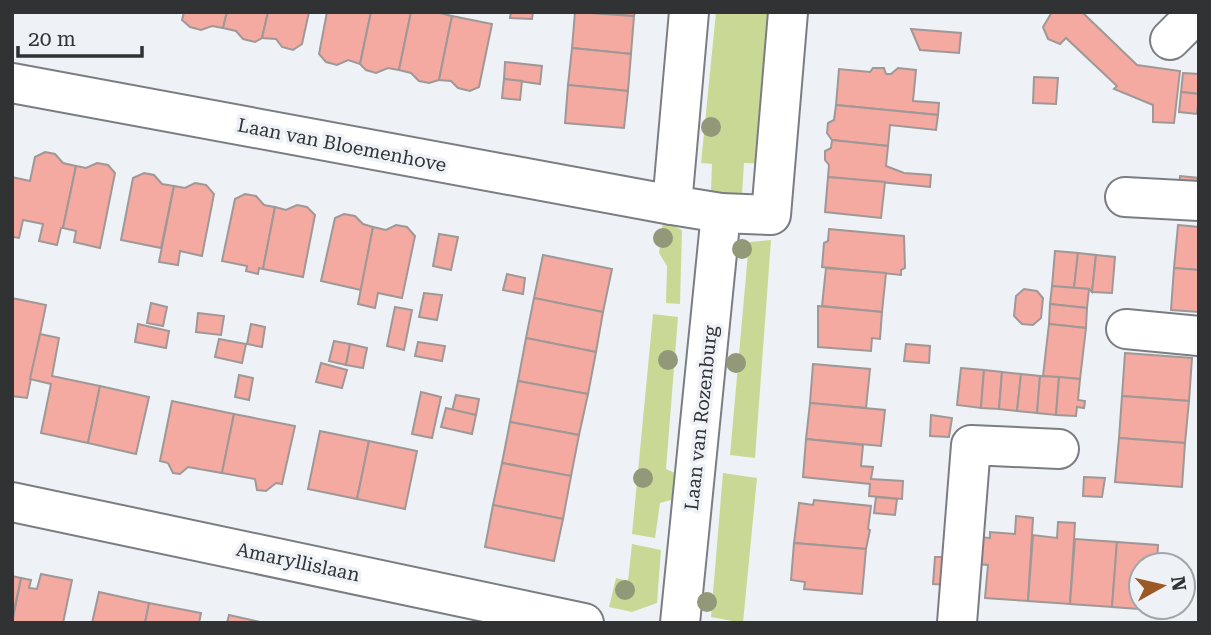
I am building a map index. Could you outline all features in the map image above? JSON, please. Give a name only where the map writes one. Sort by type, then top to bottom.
[{"type":"street","points":[[690,12],[672,205],[722,213],[771,215],[788,12]]},
{"type":"street","points":[[1170,40],[1198,12]]},
{"type":"street","name":"Laan van Bloemenhove","points":[[12,83],[672,205]]},
{"type":"street","points":[[1125,197],[1199,201]]},
{"type":"street","name":"Laan van Rozenburg","points":[[680,623],[722,213]]},
{"type":"street","points":[[1126,328],[1199,336]]},
{"type":"street","points":[[957,623],[971,445],[1059,449]]},
{"type":"street","name":"Amaryllislaan","points":[[12,502],[584,623]]},
{"type":"green space","points":[[716,12],[793,12],[772,164],[744,163],[742,195],[711,191],[712,164],[701,163]]},
{"type":"green space","points":[[663,221],[682,230],[680,304],[666,303],[667,266],[659,253]]},
{"type":"green space","points":[[771,240],[755,458],[730,455],[749,242]]},
{"type":"green space","points":[[653,314],[678,317],[666,469],[684,477],[685,496],[660,503],[655,538],[632,534]]},
{"type":"green space","points":[[723,473],[757,478],[743,623],[711,617]]},
{"type":"green space","points":[[632,544],[661,550],[657,603],[632,612],[609,607],[616,578],[628,581]]},
{"type":"building","points":[[184,12],[227,12],[223,28],[212,26],[201,30],[190,27],[182,20]]},
{"type":"building","points":[[227,12],[268,12],[262,38],[255,42],[243,39],[236,31],[223,28]]},
{"type":"building","points":[[268,12],[309,12],[302,44],[293,50],[282,47],[276,39],[262,38]]},
{"type":"building","points":[[327,12],[371,12],[360,64],[348,60],[337,65],[326,62],[319,54]]},
{"type":"building","points":[[371,12],[411,12],[399,70],[388,68],[376,73],[366,70],[360,64]]},
{"type":"building","points":[[411,12],[436,12],[452,16],[439,80],[429,83],[419,81],[411,73],[399,70]]},
{"type":"building","points":[[511,12],[533,12],[532,19],[510,18]]},
{"type":"building","points":[[575,12],[634,16],[631,54],[572,48]]},
{"type":"building","points":[[592,12],[635,12],[634,16]]},
{"type":"building","points":[[1052,12],[1082,12],[1137,65],[1180,71],[1174,123],[1153,122],[1153,105],[1114,89],[1117,86],[1066,38],[1060,44],[1048,39],[1043,27]]},
{"type":"building","points":[[452,16],[492,24],[479,87],[470,91],[458,88],[451,81],[439,80]]},
{"type":"building","points":[[911,29],[961,33],[959,53],[920,50]]},
{"type":"building","points":[[572,48],[631,54],[628,91],[568,85]]},
{"type":"building","points":[[505,62],[542,66],[540,84],[504,79]]},
{"type":"building","points":[[873,68],[884,68],[886,74],[891,74],[898,68],[916,70],[913,101],[939,103],[938,115],[836,105],[839,69],[870,72]]},
{"type":"building","points":[[1183,73],[1199,74],[1199,94],[1181,92]]},
{"type":"building","points":[[1034,77],[1058,78],[1056,104],[1033,103]]},
{"type":"building","points":[[504,79],[522,81],[520,100],[502,98]]},
{"type":"building","points":[[568,85],[628,91],[624,128],[565,123]]},
{"type":"building","points":[[1181,92],[1199,94],[1197,114],[1179,112]]},
{"type":"building","points":[[836,105],[938,115],[936,130],[890,125],[888,146],[832,140],[827,133],[828,123],[834,120]]},
{"type":"building","points":[[832,140],[888,146],[886,166],[904,173],[931,175],[930,187],[828,177],[829,165],[825,160],[825,151],[831,148]]},
{"type":"building","points":[[45,152],[55,154],[63,163],[76,166],[57,245],[39,241],[43,224],[23,220],[19,238],[12,237],[12,177],[30,181],[35,157]]},
{"type":"building","points":[[97,163],[108,165],[115,173],[100,248],[74,242],[76,231],[63,228],[76,166],[86,168]]},
{"type":"building","points":[[144,173],[154,175],[162,184],[174,186],[161,248],[121,240],[133,178]]},
{"type":"building","points":[[1180,176],[1199,178],[1199,194],[1179,193]]},
{"type":"building","points":[[828,177],[885,182],[881,218],[825,212]]},
{"type":"building","points":[[195,183],[206,185],[214,194],[202,256],[180,251],[178,265],[159,262],[174,186],[185,188]]},
{"type":"building","points":[[245,194],[256,196],[264,205],[275,207],[263,269],[259,268],[258,274],[246,271],[247,266],[222,261],[235,199]]},
{"type":"building","points":[[297,205],[307,207],[315,215],[303,277],[263,269],[275,207],[286,210]]},
{"type":"building","points":[[344,214],[355,216],[363,224],[373,227],[361,290],[321,281],[335,218]]},
{"type":"building","points":[[396,225],[407,227],[415,236],[402,298],[378,293],[375,308],[358,304],[373,227],[386,230]]},
{"type":"building","points":[[1178,225],[1199,227],[1199,270],[1174,268]]},
{"type":"building","points":[[829,229],[904,236],[905,268],[901,270],[901,275],[822,267],[824,243],[828,241]]},
{"type":"building","points":[[439,234],[458,237],[451,270],[433,266]]},
{"type":"building","points":[[1055,251],[1078,253],[1074,288],[1052,286]]},
{"type":"building","points":[[1078,253],[1096,255],[1092,292],[1089,289],[1074,288]]},
{"type":"building","points":[[543,255],[612,269],[603,312],[534,298]]},
{"type":"building","points":[[1096,255],[1115,257],[1112,293],[1092,292]]},
{"type":"building","points":[[826,268],[886,273],[882,312],[822,306]]},
{"type":"building","points":[[1174,268],[1199,270],[1199,312],[1171,310]]},
{"type":"building","points":[[507,274],[525,278],[523,294],[503,290]]},
{"type":"building","points":[[1052,286],[1089,289],[1087,308],[1050,304]]},
{"type":"building","points":[[1024,289],[1037,291],[1043,298],[1041,318],[1033,325],[1022,324],[1014,316],[1016,296]]},
{"type":"building","points":[[424,293],[442,295],[437,320],[419,317]]},
{"type":"building","points":[[12,298],[46,305],[27,398],[12,396]]},
{"type":"building","points":[[534,298],[603,312],[596,352],[526,338]]},
{"type":"building","points":[[151,303],[167,307],[163,326],[147,323]]},
{"type":"building","points":[[1050,304],[1087,308],[1086,328],[1049,324]]},
{"type":"building","points":[[818,306],[882,312],[880,339],[872,338],[871,351],[818,347]]},
{"type":"building","points":[[395,307],[412,310],[404,350],[387,346]]},
{"type":"building","points":[[198,313],[224,316],[221,335],[196,332]]},
{"type":"building","points":[[138,324],[169,331],[166,348],[135,342]]},
{"type":"building","points":[[251,324],[265,327],[262,347],[247,344]]},
{"type":"building","points":[[1049,324],[1086,328],[1080,379],[1043,376]]},
{"type":"building","points":[[40,334],[59,338],[52,376],[100,386],[88,443],[41,433],[51,384],[30,379]]},
{"type":"building","points":[[526,338],[596,352],[588,394],[518,381]]},
{"type":"building","points":[[219,339],[246,344],[242,363],[215,357]]},
{"type":"building","points":[[334,341],[350,344],[346,365],[329,361]]},
{"type":"building","points":[[418,342],[445,346],[442,361],[415,356]]},
{"type":"building","points":[[350,344],[367,348],[363,368],[346,365]]},
{"type":"building","points":[[906,344],[930,346],[929,363],[904,361]]},
{"type":"building","points":[[1125,353],[1192,358],[1189,401],[1122,396]]},
{"type":"building","points":[[321,363],[347,370],[342,388],[316,382]]},
{"type":"building","points":[[813,364],[870,369],[866,408],[810,403]]},
{"type":"building","points":[[961,368],[984,370],[981,408],[957,405]]},
{"type":"building","points":[[984,370],[1002,372],[999,409],[981,408]]},
{"type":"building","points":[[1002,372],[1021,374],[1017,411],[999,409]]},
{"type":"building","points":[[1021,374],[1040,376],[1037,413],[1017,411]]},
{"type":"building","points":[[239,375],[253,378],[249,400],[235,397]]},
{"type":"building","points":[[1040,376],[1059,377],[1056,415],[1037,413]]},
{"type":"building","points":[[1059,377],[1080,379],[1078,400],[1085,401],[1084,408],[1077,407],[1076,416],[1056,415]]},
{"type":"building","points":[[518,381],[588,394],[579,435],[510,422]]},
{"type":"building","points":[[100,386],[149,397],[136,454],[88,443]]},
{"type":"building","points":[[421,392],[441,397],[432,438],[412,434]]},
{"type":"building","points":[[456,395],[479,399],[476,415],[452,411]]},
{"type":"building","points":[[1122,396],[1189,401],[1185,443],[1119,438]]},
{"type":"building","points":[[172,401],[234,414],[222,473],[188,467],[180,474],[173,473],[168,463],[160,461]]},
{"type":"building","points":[[810,403],[885,410],[881,446],[806,439]]},
{"type":"building","points":[[446,408],[476,415],[472,434],[441,427]]},
{"type":"building","points":[[234,414],[295,426],[282,484],[276,483],[266,491],[257,490],[255,479],[222,473]]},
{"type":"building","points":[[931,415],[952,418],[949,437],[930,436]]},
{"type":"building","points":[[510,422],[579,435],[571,476],[502,463]]},
{"type":"building","points":[[320,431],[369,441],[357,499],[308,489]]},
{"type":"building","points":[[1119,438],[1185,443],[1182,487],[1115,482]]},
{"type":"building","points":[[806,439],[863,445],[861,466],[873,467],[871,479],[903,481],[902,499],[869,496],[870,484],[803,477]]},
{"type":"building","points":[[369,441],[417,451],[405,509],[357,499]]},
{"type":"building","points":[[502,463],[571,476],[563,519],[493,505]]},
{"type":"building","points":[[1084,477],[1105,478],[1102,497],[1083,496]]},
{"type":"building","points":[[876,497],[897,499],[895,515],[874,513]]},
{"type":"building","points":[[814,500],[871,506],[866,549],[794,543],[799,503],[813,505]]},
{"type":"building","points":[[493,505],[563,519],[554,561],[485,547]]},
{"type":"building","points":[[1016,516],[1033,518],[1028,601],[985,598],[988,565],[976,564],[979,537],[990,538],[990,532],[1015,534]]},
{"type":"building","points":[[1058,522],[1075,523],[1070,604],[1028,601],[1033,535],[1057,538]]},
{"type":"building","points":[[1075,539],[1117,542],[1112,607],[1070,604]]},
{"type":"building","points":[[1117,542],[1158,545],[1158,551],[1127,551],[1127,608],[1112,607]]},
{"type":"building","points":[[794,543],[866,549],[862,594],[804,589],[805,582],[791,580]]},
{"type":"building","points":[[935,557],[946,557],[951,585],[933,584]]},
{"type":"building","points":[[41,574],[72,580],[63,623],[12,623],[21,578],[31,580],[29,588],[37,589]]},
{"type":"building","points":[[12,576],[21,578],[12,620]]},
{"type":"building","points":[[99,592],[149,603],[145,623],[92,623]]},
{"type":"building","points":[[149,603],[201,613],[199,623],[145,623]]},
{"type":"building","points":[[229,615],[260,622],[227,623]]}]
